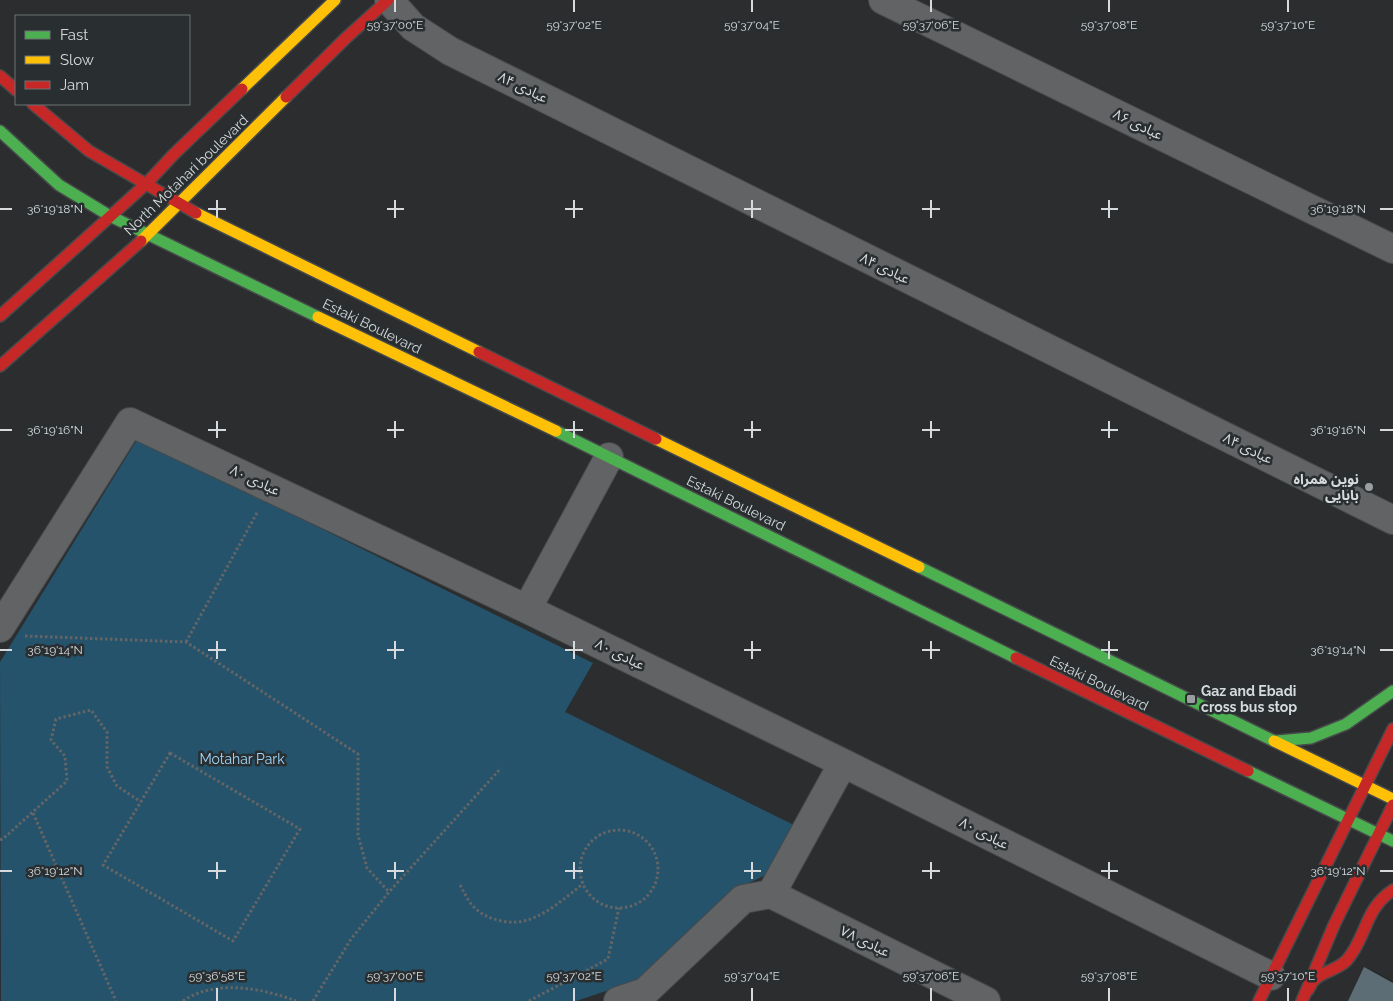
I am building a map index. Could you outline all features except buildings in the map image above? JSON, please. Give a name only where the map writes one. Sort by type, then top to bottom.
[{"type":"main road","name":"North Motahari boulevard","points":[[0,316],[146,184],[174,154],[335,0]]},
{"type":"main road","name":"North Motahari boulevard","points":[[0,366],[147,235],[344,34],[388,0]]},
{"type":"main road","points":[[0,76],[15,89]]},
{"type":"main road","name":"Estaki Boulevard","points":[[33,105],[89,151],[206,219],[1393,799]]},
{"type":"main road","name":"Estaki Boulevard","points":[[0,131],[59,185],[110,216],[147,235],[609,457],[1166,732],[1393,841]]},
{"type":"main road","points":[[1277,741],[1311,738],[1346,724],[1393,691]]},
{"type":"main road","points":[[1259,1001],[1393,729]]},
{"type":"main road","points":[[1304,997],[1334,925],[1393,805]]},
{"type":"main road","points":[[1304,997],[1314,980],[1332,972],[1348,958],[1374,908],[1386,893],[1393,890]]},
{"type":"street","name":"عبادی ۸۴","points":[[388,0],[413,27],[450,51],[1393,520]]},
{"type":"street","name":"عبادی ۸۶","points":[[884,0],[1393,249]]},
{"type":"street","name":"عبادی ۸۰","points":[[9,632],[130,422],[527,609],[843,763],[1271,976]]},
{"type":"street","points":[[527,609],[609,457]]},
{"type":"street","points":[[618,1001],[646,992],[743,899],[771,894],[843,763]]},
{"type":"street","name":"عبادی ۷۸","points":[[771,894],[986,1001]]},
{"type":"path","points":[[186,642],[271,488]]},
{"type":"path","points":[[9,632],[186,642],[358,754],[358,835],[367,868],[388,892]]},
{"type":"path","points":[[0,840],[33,813],[67,781],[65,756],[51,740],[56,719],[91,710],[107,732],[107,767],[117,786],[140,802]]},
{"type":"path","points":[[170,753],[300,829],[233,941],[103,865],[140,802],[170,753]]},
{"type":"path","points":[[313,1001],[351,939],[388,892],[501,768]]},
{"type":"path","points":[[33,813],[116,1001]]},
{"type":"path","points":[[623,829],[636,832],[647,840],[655,851],[659,864],[658,877],[653,890],[644,900],[632,906],[619,908],[597,902],[582,884],[580,871],[581,857],[587,845],[597,836],[610,830],[623,829]]},
{"type":"path","points":[[460,885],[472,905],[490,919],[512,923],[534,919],[582,884]]},
{"type":"path","points":[[529,1001],[608,959],[619,908]]},
{"type":"path","points":[[183,1001],[194,994],[229,987],[277,994],[296,1001]]},
{"type":"green space","name":"Motahar Park","points":[[138,438],[593,663],[565,712],[798,827],[774,871],[736,889],[648,977],[576,1001],[1,1001],[0,662]]},
{"type":"traffic: fast","points":[[0,131],[59,185],[110,216],[318,317]]},
{"type":"traffic: fast","points":[[556,431],[1016,658]]},
{"type":"traffic: fast","points":[[919,567],[1274,741]]},
{"type":"traffic: fast","points":[[1277,741],[1311,738],[1346,724],[1393,691]]},
{"type":"traffic: fast","points":[[1248,771],[1393,841]]},
{"type":"traffic: slow","points":[[242,89],[335,0]]},
{"type":"traffic: slow","points":[[141,241],[286,97]]},
{"type":"traffic: slow","points":[[196,213],[479,352]]},
{"type":"traffic: slow","points":[[318,317],[556,431]]},
{"type":"traffic: slow","points":[[656,439],[919,567]]},
{"type":"traffic: slow","points":[[1274,741],[1393,799]]},
{"type":"traffic: jam","points":[[286,97],[388,0]]},
{"type":"traffic: jam","points":[[0,76],[15,89]]},
{"type":"traffic: jam","points":[[0,316],[146,184],[174,154],[242,89]]},
{"type":"traffic: jam","points":[[34,105],[89,151],[196,213]]},
{"type":"traffic: jam","points":[[0,366],[141,241]]},
{"type":"traffic: jam","points":[[479,352],[656,439]]},
{"type":"traffic: jam","points":[[1016,658],[1248,771]]},
{"type":"traffic: jam","points":[[1259,1001],[1393,729]]},
{"type":"traffic: jam","points":[[1302,1001],[1334,925],[1393,805]]},
{"type":"traffic: jam","points":[[1308,990],[1313,981],[1318,977],[1347,960],[1359,942],[1376,906],[1393,890]]},
{"type":"place","name":"نوین همراه بابایی","points":[[1369,487]]},
{"type":"place","name":"Gaz and Ebadi cross bus stop","points":[[1191,699]]}]
